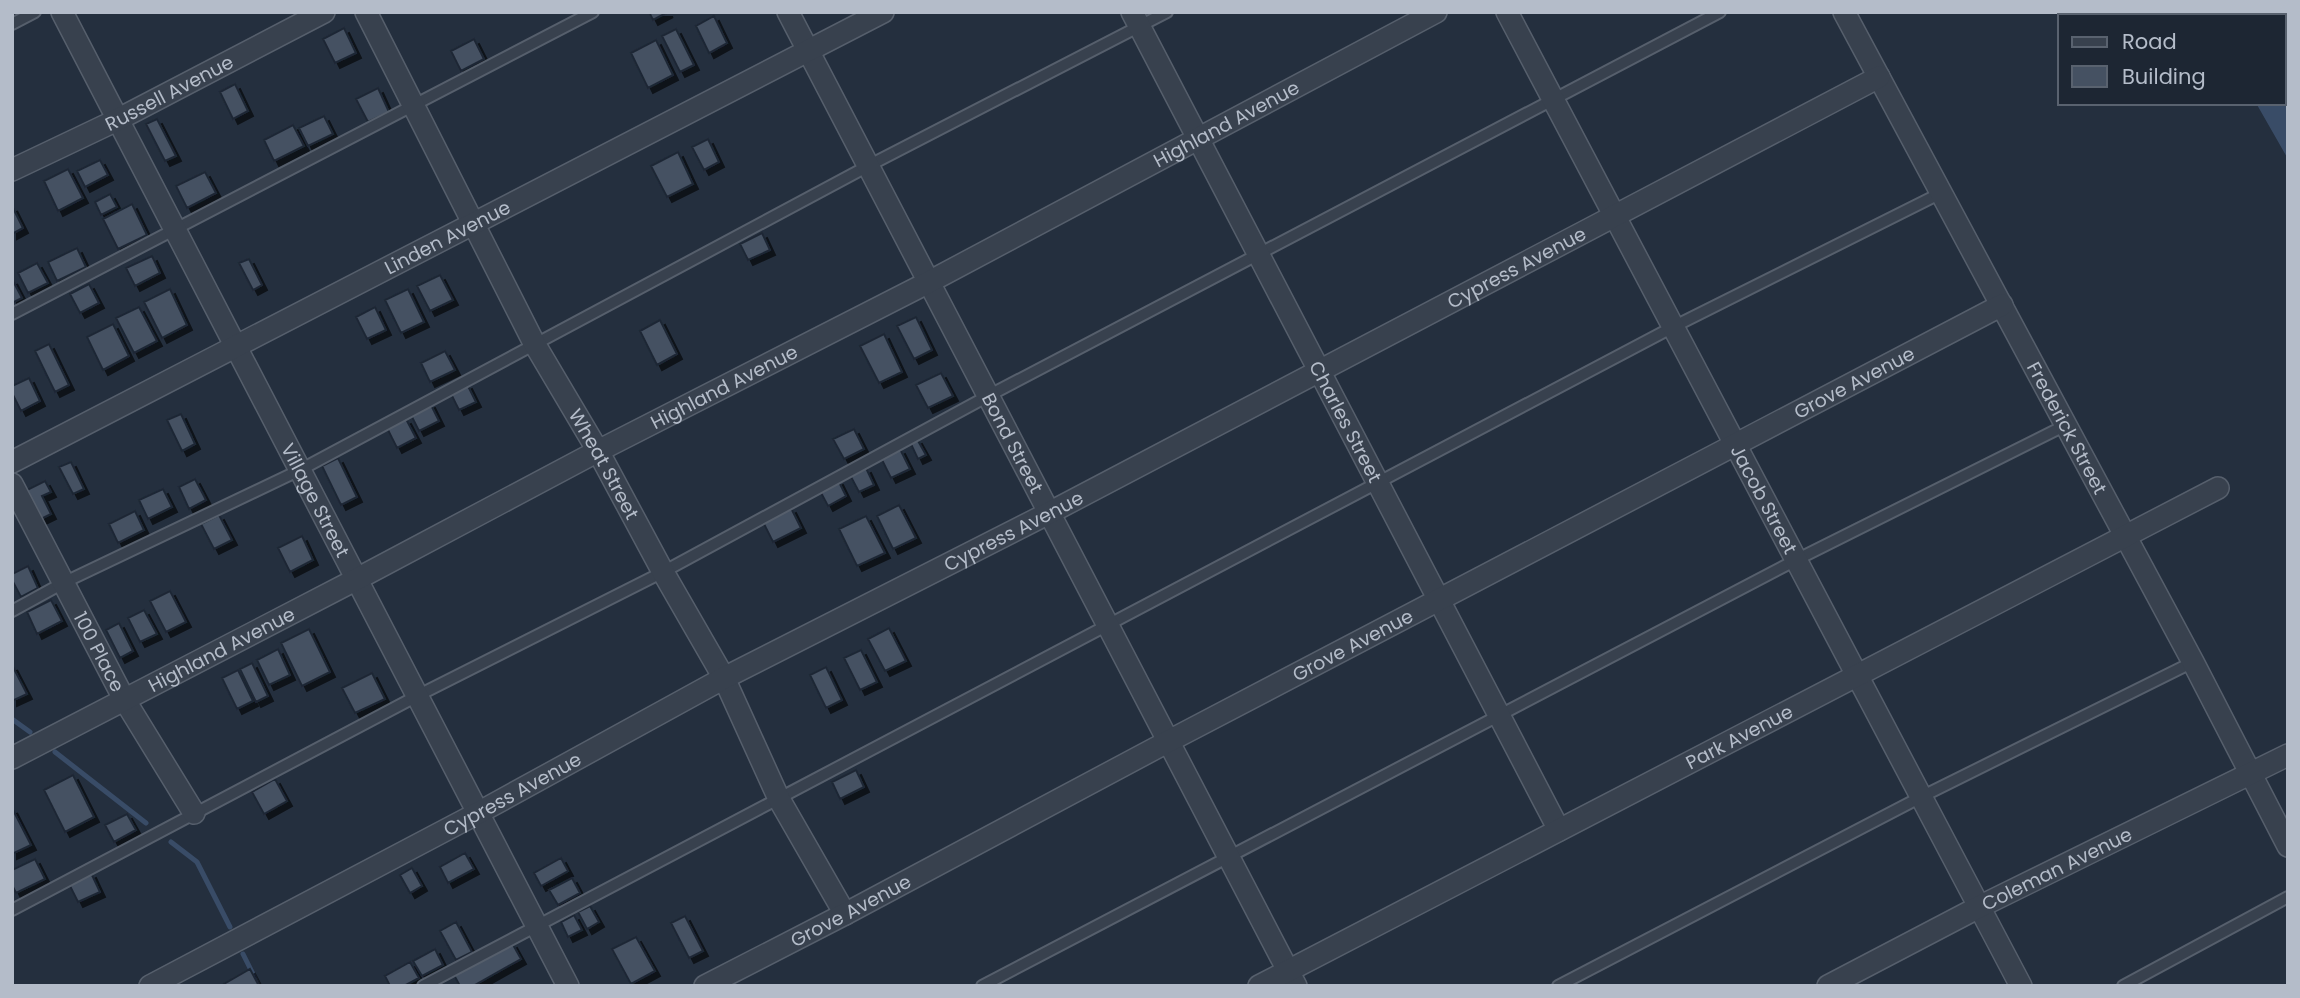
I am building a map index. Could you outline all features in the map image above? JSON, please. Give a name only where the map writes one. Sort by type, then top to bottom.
[{"type":"street","name":"Village Street","points":[[62,12],[568,986]]},
{"type":"street","name":"Russell Avenue","points":[[12,170],[117,120],[324,12]]},
{"type":"street","name":"Wheat Street","points":[[366,12],[534,343],[598,451],[724,678],[779,799],[845,914]]},
{"type":"street","name":"Bond Street","points":[[788,12],[1292,978]]},
{"type":"street","name":"Linden Avenue","points":[[12,462],[883,12]]},
{"type":"street","name":"Highland Avenue","points":[[12,758],[598,451],[929,282],[1436,12]]},
{"type":"street","name":"Jacob Street","points":[[1507,12],[2021,986]]},
{"type":"street","name":"Frederick Street","points":[[1844,12],[2126,536],[2288,846]]},
{"type":"street","name":"Charles Street","points":[[1136,20],[1559,830]]},
{"type":"street","name":"Cypress Avenue","points":[[150,986],[478,813],[724,678],[1049,513],[1879,77]]},
{"type":"street","name":"Grove Avenue","points":[[705,986],[2002,305]]},
{"type":"street","name":"100 Place","points":[[12,484],[124,699],[194,813]]},
{"type":"street","name":"Park Avenue","points":[[1259,986],[1292,978],[1559,830],[2218,488]]},
{"type":"street","name":"Coleman Avenue","points":[[1828,986],[1979,907],[2288,755]]},
{"type":"lane","points":[[12,24],[36,12]]},
{"type":"lane","points":[[12,314],[593,12]]},
{"type":"lane","points":[[12,611],[63,583],[300,470],[1136,20],[1167,12]]},
{"type":"lane","points":[[12,909],[417,696],[663,572],[988,396],[1720,12]]},
{"type":"lane","points":[[423,986],[1673,327],[1941,192]]},
{"type":"lane","points":[[982,986],[1796,560],[2066,425]]},
{"type":"lane","points":[[1558,986],[1921,797],[2193,662]]},
{"type":"lane","points":[[2123,986],[2288,897]]},
{"type":"water","points":[[2203,12],[2288,12],[2288,159],[2257,105],[2286,105],[2286,14]]},
{"type":"building","points":[[649,12],[668,12],[653,20]]},
{"type":"building","points":[[714,16],[727,43],[709,53],[696,26]]},
{"type":"building","points":[[344,28],[356,53],[335,63],[323,39]]},
{"type":"building","points":[[676,29],[694,65],[680,72],[662,36]]},
{"type":"building","points":[[474,39],[484,59],[461,71],[451,51]]},
{"type":"building","points":[[656,40],[673,75],[648,88],[631,53]]},
{"type":"building","points":[[235,84],[248,111],[233,119],[220,92]]},
{"type":"building","points":[[378,88],[389,112],[368,122],[356,99]]},
{"type":"building","points":[[324,116],[333,134],[308,146],[299,128]]},
{"type":"building","points":[[157,119],[176,156],[165,161],[146,124]]},
{"type":"building","points":[[293,125],[304,146],[274,161],[264,140]]},
{"type":"building","points":[[708,139],[719,162],[704,170],[692,147]]},
{"type":"building","points":[[678,152],[693,184],[667,197],[651,166]]},
{"type":"building","points":[[100,160],[108,175],[85,187],[77,171]]},
{"type":"building","points":[[68,169],[83,198],[58,211],[44,181]]},
{"type":"building","points":[[205,172],[216,193],[187,208],[176,186]]},
{"type":"building","points":[[110,194],[117,207],[101,215],[95,202]]},
{"type":"building","points":[[132,204],[147,235],[118,249],[103,219]]},
{"type":"building","points":[[12,206],[23,228],[12,234]]},
{"type":"building","points":[[762,233],[770,250],[748,260],[740,244]]},
{"type":"building","points":[[77,248],[86,267],[57,281],[48,262]]},
{"type":"building","points":[[152,256],[160,273],[135,286],[126,268]]},
{"type":"building","points":[[249,259],[262,285],[253,290],[239,263]]},
{"type":"building","points":[[37,263],[48,283],[28,293],[18,273]]},
{"type":"building","points":[[440,275],[453,300],[430,311],[417,286]]},
{"type":"building","points":[[12,279],[22,298],[12,303]]},
{"type":"building","points":[[89,284],[99,303],[80,313],[70,294]]},
{"type":"building","points":[[170,289],[187,325],[162,338],[144,302]]},
{"type":"building","points":[[408,289],[424,322],[401,333],[385,300]]},
{"type":"building","points":[[139,307],[157,341],[134,353],[116,318]]},
{"type":"building","points":[[375,307],[386,330],[367,339],[356,317]]},
{"type":"building","points":[[916,317],[932,350],[914,359],[897,326]]},
{"type":"building","points":[[660,320],[677,354],[657,365],[640,331]]},
{"type":"building","points":[[113,324],[129,356],[103,370],[87,337]]},
{"type":"building","points":[[884,334],[902,372],[879,383],[860,346]]},
{"type":"building","points":[[49,344],[69,385],[55,392],[35,351]]},
{"type":"building","points":[[445,351],[455,370],[430,382],[421,363]]},
{"type":"building","points":[[941,373],[953,396],[928,408],[916,385]]},
{"type":"building","points":[[29,378],[40,401],[21,411],[12,393],[12,386]]},
{"type":"building","points":[[467,384],[476,402],[459,410],[450,392]]},
{"type":"building","points":[[430,403],[439,421],[419,431],[410,413]]},
{"type":"building","points":[[181,414],[195,444],[182,451],[167,420]]},
{"type":"building","points":[[406,419],[416,438],[397,448],[387,428]]},
{"type":"building","points":[[854,429],[864,449],[844,459],[833,439]]},
{"type":"building","points":[[917,439],[926,455],[918,459],[910,442]]},
{"type":"building","points":[[900,449],[910,469],[891,478],[881,458]]},
{"type":"building","points":[[338,458],[357,497],[341,505],[322,466]]},
{"type":"building","points":[[71,462],[84,489],[73,494],[59,467]]},
{"type":"building","points":[[866,468],[874,485],[859,492],[850,475]]},
{"type":"building","points":[[195,479],[206,500],[189,509],[179,487]]},
{"type":"building","points":[[838,480],[846,496],[828,506],[819,489]]},
{"type":"building","points":[[45,481],[51,492],[42,496],[51,514],[41,519],[27,490]]},
{"type":"building","points":[[163,489],[172,507],[148,519],[139,500]]},
{"type":"building","points":[[899,505],[916,538],[893,549],[877,516]]},
{"type":"building","points":[[791,508],[801,528],[773,542],[763,522]]},
{"type":"building","points":[[135,511],[144,530],[118,543],[109,524]]},
{"type":"building","points":[[219,515],[232,540],[214,549],[201,524]]},
{"type":"building","points":[[866,516],[885,553],[857,566],[839,529]]},
{"type":"building","points":[[302,536],[313,560],[290,572],[278,548]]},
{"type":"building","points":[[28,566],[38,588],[21,597],[12,580],[12,574]]},
{"type":"building","points":[[170,591],[186,622],[166,632],[150,601]]},
{"type":"building","points":[[51,600],[62,621],[37,634],[27,612]]},
{"type":"building","points":[[144,610],[157,634],[140,642],[128,618]]},
{"type":"building","points":[[119,623],[133,651],[120,658],[106,630]]},
{"type":"building","points":[[889,628],[906,661],[885,671],[868,639]]},
{"type":"building","points":[[309,629],[330,672],[302,686],[281,643]]},
{"type":"building","points":[[278,649],[290,675],[269,685],[257,660]]},
{"type":"building","points":[[861,650],[877,682],[860,690],[844,658]]},
{"type":"building","points":[[252,663],[268,696],[256,702],[240,669]]},
{"type":"building","points":[[12,665],[27,694],[12,701]]},
{"type":"building","points":[[826,667],[842,700],[826,708],[810,675]]},
{"type":"building","points":[[238,670],[253,701],[237,709],[222,678]]},
{"type":"building","points":[[372,673],[385,699],[355,713],[342,688]]},
{"type":"building","points":[[856,770],[864,787],[840,799],[832,782]]},
{"type":"building","points":[[73,775],[94,817],[65,832],[44,790]]},
{"type":"building","points":[[275,779],[287,801],[264,814],[252,792]]},
{"type":"building","points":[[12,808],[31,845],[12,854]]},
{"type":"building","points":[[127,814],[136,830],[114,842],[105,825]]},
{"type":"building","points":[[465,853],[474,869],[448,883],[440,867]]},
{"type":"building","points":[[561,858],[568,871],[541,886],[534,873]]},
{"type":"building","points":[[35,859],[45,879],[16,893],[12,885],[12,870]]},
{"type":"building","points":[[412,868],[422,886],[410,893],[400,875]]},
{"type":"building","points":[[91,873],[100,892],[78,902],[69,884]]},
{"type":"building","points":[[572,878],[580,893],[558,905],[549,890]]},
{"type":"building","points":[[590,906],[599,922],[587,929],[578,912]]},
{"type":"building","points":[[574,915],[582,930],[568,937],[561,922]]},
{"type":"building","points":[[685,916],[703,951],[689,958],[671,923]]},
{"type":"building","points":[[456,922],[472,952],[456,960],[440,931]]},
{"type":"building","points":[[636,937],[655,971],[631,984],[612,949]]},
{"type":"building","points":[[512,943],[521,959],[473,986],[460,986],[454,975]]},
{"type":"building","points":[[435,949],[443,965],[422,976],[413,961]]},
{"type":"building","points":[[410,962],[419,978],[404,986],[390,986],[385,976]]},
{"type":"building","points":[[250,969],[259,986],[225,986],[224,984]]},
{"type":"waterway","points":[[12,719],[30,732]]},
{"type":"waterway","points":[[55,752],[146,823]]},
{"type":"waterway","points":[[171,842],[197,862],[230,927]]},
{"type":"waterway","points":[[243,954],[259,986]]}]
